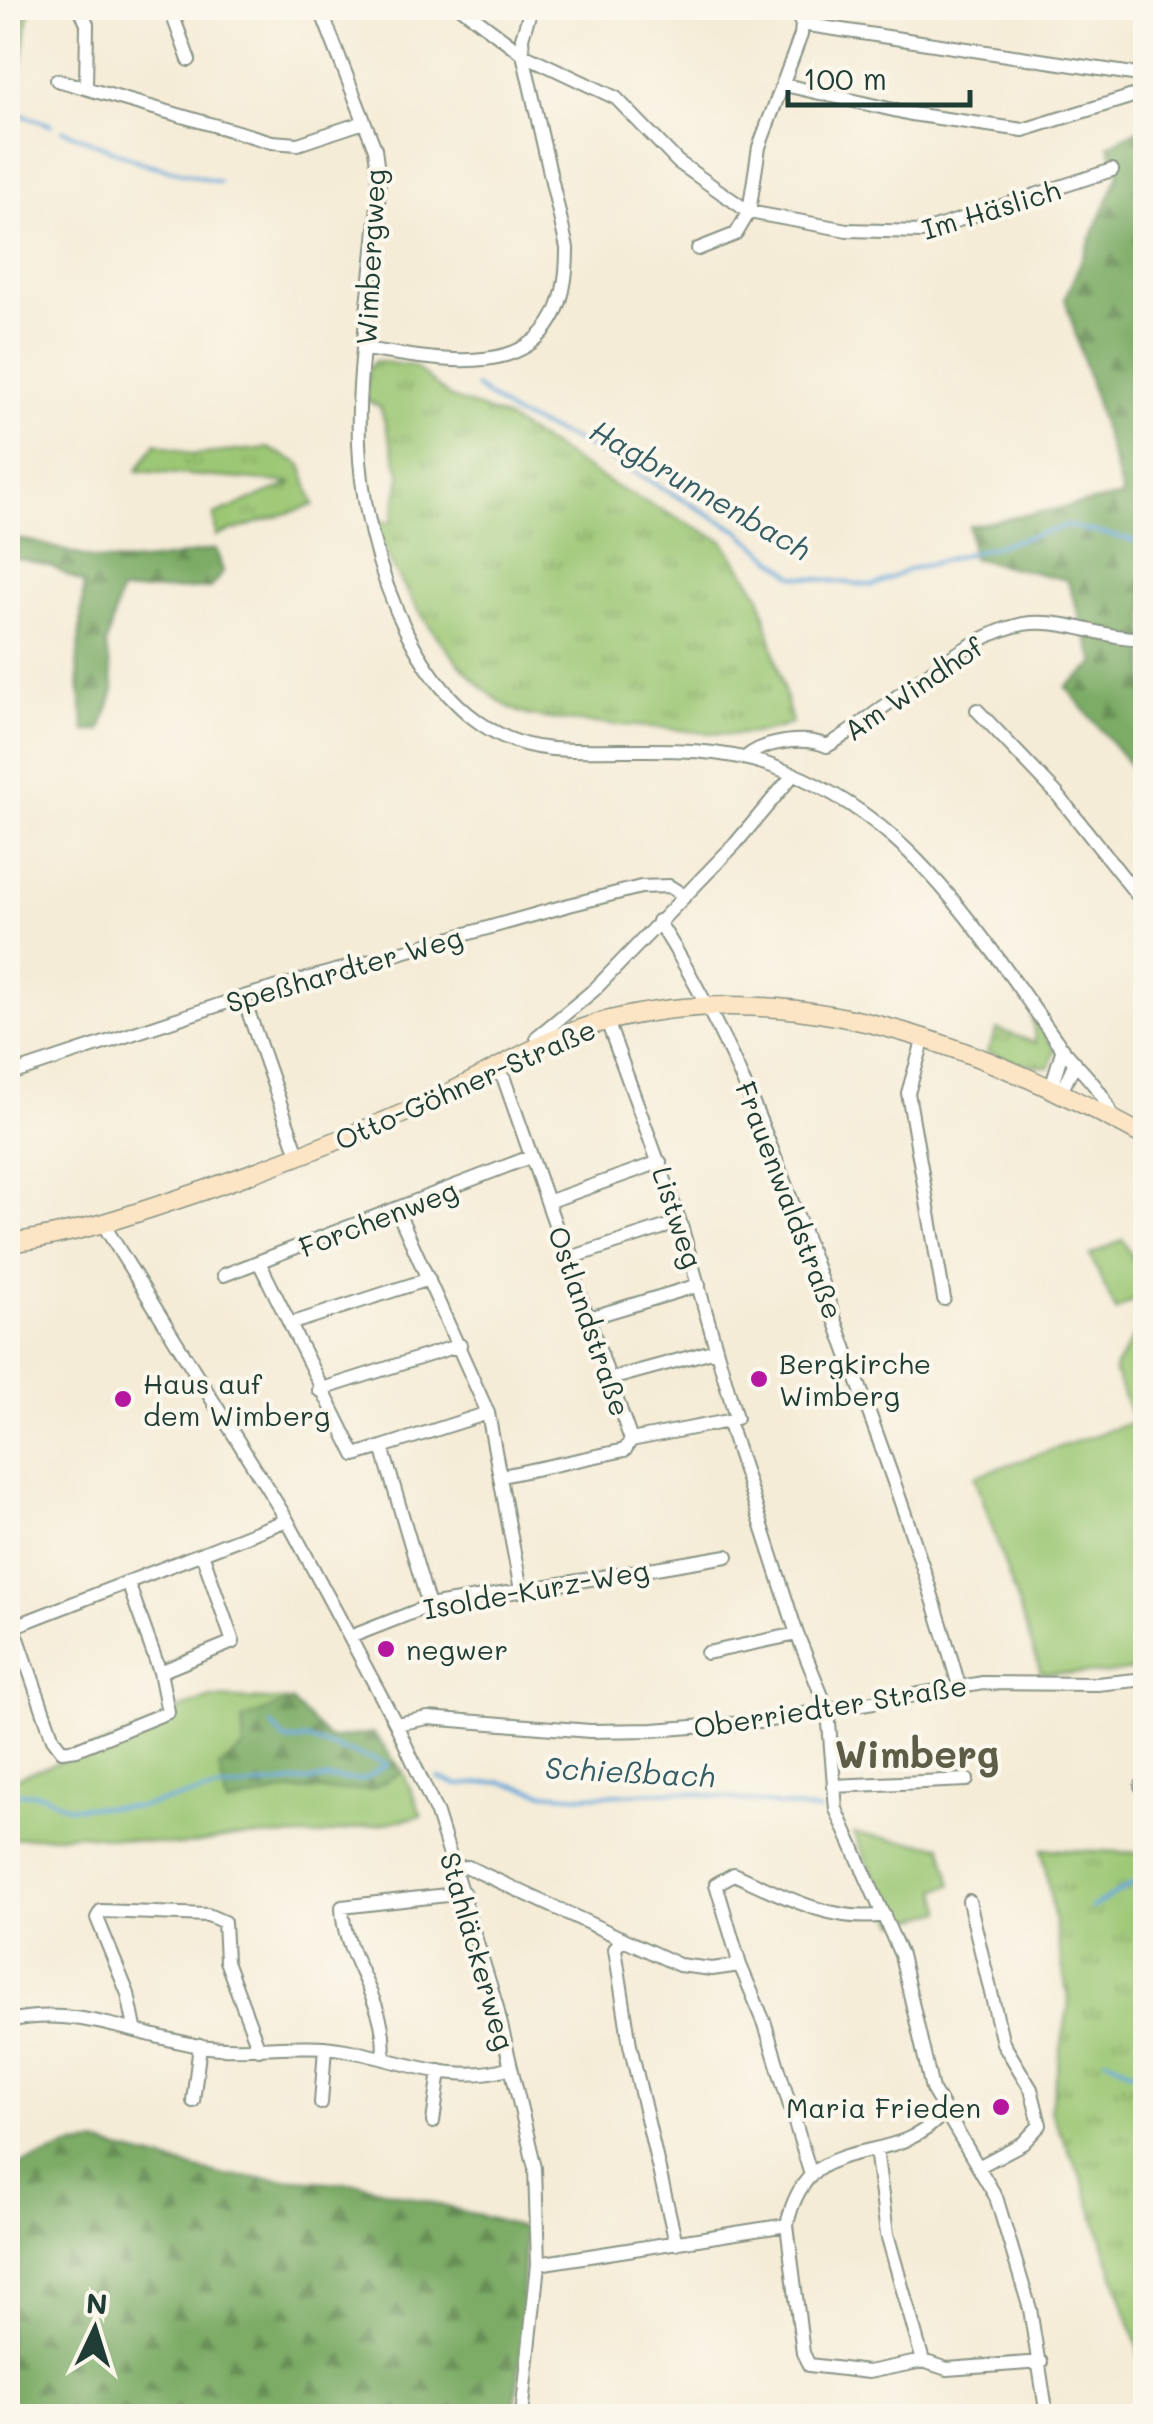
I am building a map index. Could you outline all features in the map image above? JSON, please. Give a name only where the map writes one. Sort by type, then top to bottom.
[{"type":"street","points":[[80,8],[86,24],[86,87]]},
{"type":"street","points":[[170,8],[189,60]]},
{"type":"street","name":"Wimbergweg","points":[[320,8],[375,149],[379,180],[359,442],[372,540],[394,601],[418,650],[459,710]]},
{"type":"street","points":[[462,8],[523,54],[616,98],[678,162],[750,212]]},
{"type":"street","points":[[365,349],[451,363],[488,360],[523,351],[554,316],[568,276],[568,248],[523,54],[522,38],[531,8]]},
{"type":"street","points":[[698,249],[736,234],[750,212],[760,147],[785,85],[802,24],[793,8]]},
{"type":"street","points":[[802,24],[1146,76]]},
{"type":"street","points":[[57,80],[272,142],[298,144],[364,122]]},
{"type":"street","points":[[785,85],[911,114],[1023,130],[1146,92]]},
{"type":"street","name":"Im Häslich","points":[[750,212],[846,230],[922,232],[1112,170]]},
{"type":"street","name":"Am Windhof","points":[[745,758],[756,748],[808,737],[827,746],[966,648],[1010,627],[1068,623],[1117,637],[1145,638]]},
{"type":"street","name":"Am Windhof","points":[[459,710],[505,738],[550,749],[685,750],[745,758],[794,774],[862,810],[918,857],[1062,1048],[1108,1101],[1113,1119]]},
{"type":"street","points":[[977,710],[1057,794],[1146,906]]},
{"type":"street","points":[[541,1046],[537,1037],[594,990],[785,790],[794,774]]},
{"type":"street","name":"Speßhardter Weg","points":[[8,1075],[243,997],[641,888],[669,886],[683,895]]},
{"type":"street","name":"Frauenwaldstraße","points":[[658,921],[740,1067],[768,1132],[906,1514],[959,1686]]},
{"type":"street","name":"Otto-Göhner-Straße","points":[[243,997],[299,1157]]},
{"type":"street","name":"Otto-Göhner-Straße","points":[[8,1243],[102,1224],[299,1157],[541,1046],[607,1020],[702,1005],[809,1010],[924,1038],[1051,1088],[1146,1137]]},
{"type":"street","name":"Listweg","points":[[607,1020],[680,1222],[736,1418]]},
{"type":"street","points":[[924,1038],[908,1093],[944,1299]]},
{"type":"street","points":[[1051,1088],[1062,1048]]},
{"type":"street","points":[[1051,1088],[1065,1084],[1075,1062]]},
{"type":"street","name":"Ostlandstraße","points":[[495,1069],[504,1079],[530,1157],[550,1201],[631,1440],[728,1420],[797,1634],[828,1711],[836,1809],[901,1955],[926,2070],[943,2113],[980,2166],[996,2197],[1018,2267],[1040,2362],[1047,2416]]},
{"type":"street","name":"Forchenweg","points":[[224,1274],[530,1157]]},
{"type":"street","points":[[550,1201],[660,1162]]},
{"type":"street","points":[[397,1210],[488,1413],[522,1590]]},
{"type":"street","points":[[570,1258],[680,1222]]},
{"type":"street","name":"Stahläckerweg","points":[[102,1224],[286,1520],[427,1786],[456,1868],[535,2168],[538,2264],[522,2416]]},
{"type":"street","points":[[260,1262],[319,1390],[356,1459],[488,1413]]},
{"type":"street","points":[[290,1324],[429,1279]]},
{"type":"street","points":[[589,1318],[699,1285]]},
{"type":"street","points":[[319,1390],[460,1345]]},
{"type":"street","points":[[610,1379],[716,1350]]},
{"type":"street","points":[[502,1476],[625,1450],[631,1440]]},
{"type":"street","points":[[382,1447],[429,1606]]},
{"type":"street","points":[[128,1584],[160,1672],[168,1712],[78,1749],[62,1751],[53,1739],[11,1628],[128,1584],[203,1556],[286,1520]]},
{"type":"street","points":[[160,1672],[232,1642],[203,1556]]},
{"type":"street","name":"Isolde-Kurz-Weg","points":[[350,1637],[429,1606],[727,1556]]},
{"type":"street","points":[[707,1653],[797,1634]]},
{"type":"street","name":"Oberriedter Straße","points":[[396,1724],[428,1718],[590,1731],[652,1730],[758,1722],[959,1686],[1098,1684],[1146,1679]]},
{"type":"street","points":[[834,1786],[968,1780]]},
{"type":"street","points":[[456,1868],[468,1867],[680,1965],[712,1969],[740,1965]]},
{"type":"street","points":[[810,2172],[766,2024],[740,1965],[716,1884],[734,1874],[804,1904],[866,1918],[884,1915]]},
{"type":"street","points":[[383,2058],[386,2035],[372,1990],[342,1923],[342,1908],[464,1893]]},
{"type":"street","points":[[968,1901],[1003,2043],[1031,2089],[1040,2126],[1023,2143],[980,2166]]},
{"type":"street","points":[[135,2028],[128,1994],[97,1918],[100,1910],[208,1915],[224,1922],[226,1961],[259,2050]]},
{"type":"street","points":[[622,1938],[614,1948],[624,2016],[676,2243]]},
{"type":"street","points":[[8,2021],[67,2015],[200,2046],[259,2050],[325,2047],[440,2071],[492,2072],[510,2067]]},
{"type":"street","points":[[194,2101],[200,2046]]},
{"type":"street","points":[[320,2103],[325,2047]]},
{"type":"street","points":[[433,2122],[440,2071]]},
{"type":"street","points":[[943,2113],[934,2124],[876,2149],[825,2162],[810,2172],[787,2225],[803,2353],[809,2365],[822,2370],[868,2372],[923,2361],[947,2369],[1040,2362]]},
{"type":"street","points":[[876,2149],[888,2234],[923,2361]]},
{"type":"street","points":[[538,2264],[787,2225]]},
{"type":"green space","points":[[8,8],[29,12],[15,107],[8,105]]},
{"type":"green space","points":[[1145,126],[1145,784],[1066,687],[1096,664],[1067,580],[972,558],[969,526],[1123,496],[1065,298],[1119,174],[1109,145]]},
{"type":"green space","points":[[375,361],[414,366],[449,397],[503,417],[618,488],[723,541],[760,595],[792,723],[761,732],[729,734],[548,719],[519,712],[476,681],[453,657],[412,600],[374,521],[392,522],[401,476],[380,407],[366,400],[368,369]]},
{"type":"green space","points":[[156,443],[193,455],[268,448],[301,464],[314,505],[216,536],[214,515],[293,483],[137,471]]},
{"type":"green space","points":[[8,538],[123,562],[216,549],[223,572],[210,588],[120,592],[106,645],[114,690],[101,731],[85,731],[77,666],[84,584],[50,566],[8,556]]},
{"type":"green space","points":[[1031,1014],[1055,1048],[1050,1067],[1023,1065],[987,1052],[997,1029],[1036,1043]]},
{"type":"green space","points":[[1123,1240],[1145,1282],[1145,1293],[1116,1311],[1090,1255]]},
{"type":"green space","points":[[1145,1317],[1145,1668],[1109,1674],[1041,1673],[975,1476],[1133,1422],[1114,1370]]},
{"type":"green space","points":[[211,1698],[291,1701],[242,1720],[244,1748],[219,1767],[227,1805],[288,1791],[370,1790],[403,1772],[422,1816],[317,1836],[234,1837],[181,1846],[80,1834],[8,1839],[8,1781],[177,1717],[178,1709]]},
{"type":"green space","points":[[291,1701],[329,1739],[373,1733],[403,1772],[370,1790],[288,1791],[227,1805],[219,1767],[244,1748],[242,1720]]},
{"type":"green space","points":[[854,1834],[942,1846],[952,1885],[938,1889],[943,1911],[896,1923]]},
{"type":"green space","points":[[1042,1849],[1145,1853],[1145,2383],[1137,2344],[1082,2178],[1050,2111],[1069,2004]]},
{"type":"green space","points":[[96,2144],[226,2176],[361,2184],[525,2228],[522,2296],[527,2301],[514,2416],[8,2416],[8,2169],[74,2146]]},
{"type":"waterway","name":"Hagbrunnenbach","points":[[8,110],[51,125]]},
{"type":"waterway","name":"Hagbrunnenbach","points":[[63,130],[143,163],[219,182]]},
{"type":"waterway","name":"Hagbrunnenbach","points":[[476,387],[512,414],[582,443],[739,531],[794,576],[873,586],[908,570],[1068,526],[1146,543]]},
{"type":"waterway","points":[[271,1724],[285,1740],[309,1740],[385,1763]]},
{"type":"waterway","points":[[8,1792],[44,1795],[67,1807],[138,1807],[217,1790],[326,1779],[363,1780],[388,1764]]},
{"type":"waterway","name":"Schießbach","points":[[438,1778],[459,1785],[501,1782],[543,1793],[584,1796],[678,1791],[820,1811]]},
{"type":"waterway","points":[[1091,1908],[1146,1876]]},
{"type":"waterway","points":[[1105,2058],[1131,2071],[1146,2071]]},
{"type":"place","name":"Bergkirche Wimberg","points":[[759,1379]]},
{"type":"place","name":"Haus auf dem Wimberg","points":[[123,1399]]},
{"type":"place","name":"negwer","points":[[386,1649]]},
{"type":"place","name":"Maria Frieden","points":[[1001,2107]]},
{"type":"district","name":"Wimberg","points":[[917,1753]]}]
